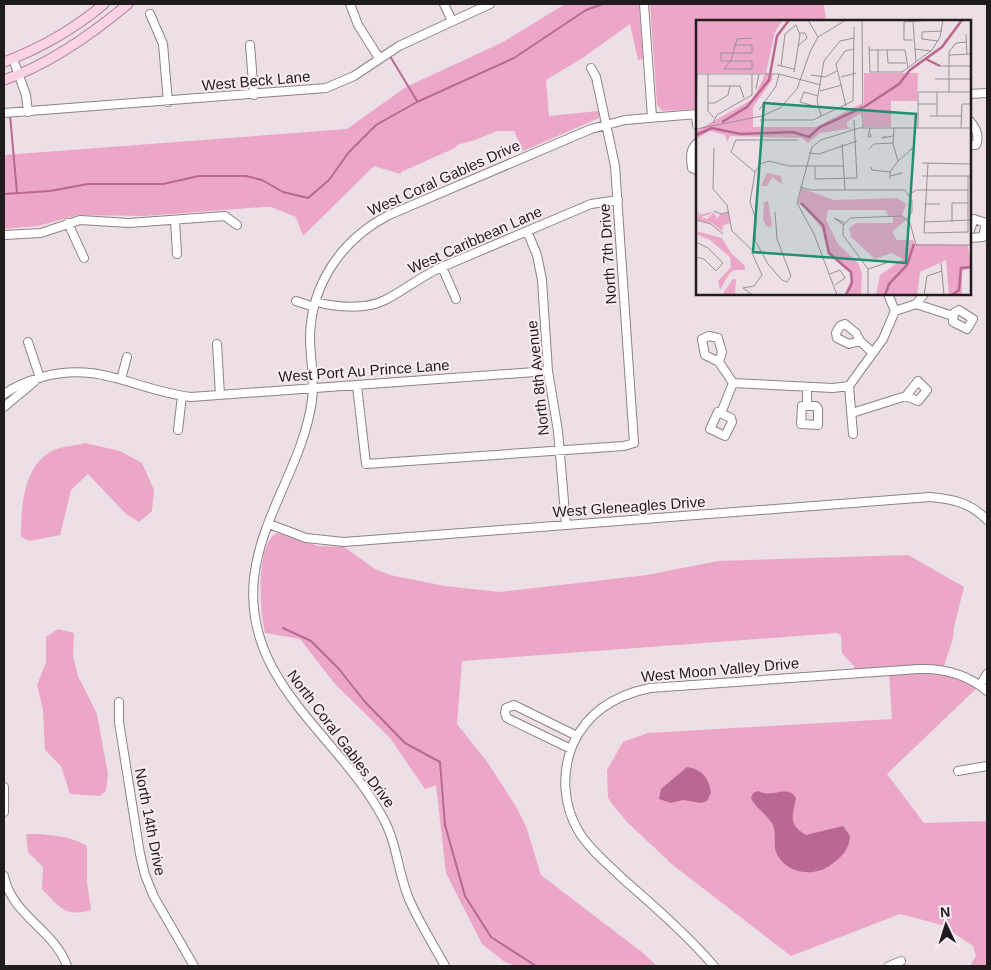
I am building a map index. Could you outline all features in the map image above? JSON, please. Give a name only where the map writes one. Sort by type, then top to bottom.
[{"type":"main road","points":[[4,62],[40,46],[77,24],[104,4]]},
{"type":"main road","points":[[4,80],[19,75],[85,38],[128,4]]},
{"type":"street","points":[[350,4],[358,25],[379,58]]},
{"type":"street","points":[[444,4],[452,21]]},
{"type":"street","name":"West Beck Lane","points":[[4,113],[168,102],[326,88],[354,76],[379,58],[490,4]]},
{"type":"street","points":[[644,4],[652,118]]},
{"type":"street","points":[[150,14],[163,44],[168,102]]},
{"type":"street","points":[[250,45],[254,95]]},
{"type":"street","points":[[13,59],[26,95],[28,112]]},
{"type":"street","name":"North 7th Drive","points":[[560,451],[624,446],[634,442],[614,156],[596,77],[591,68]]},
{"type":"street","points":[[971,94],[987,92]]},
{"type":"street","name":"West Coral Gables Drive","points":[[259,551],[306,432],[313,389],[310,330],[315,304],[325,276],[339,255],[354,238],[378,220],[607,124],[696,114]]},
{"type":"street","points":[[971,122],[978,139],[976,145],[971,145]]},
{"type":"street","points":[[696,144],[691,150],[692,168],[696,170]]},
{"type":"street","name":"West Caribbean Lane","points":[[315,304],[342,306],[378,303],[424,275],[527,230],[598,202],[618,200]]},
{"type":"street","points":[[4,235],[41,233],[80,220],[129,223],[225,216],[237,225]]},
{"type":"street","points":[[175,220],[177,254]]},
{"type":"street","points":[[971,228],[974,220],[986,223],[983,237],[971,238]]},
{"type":"street","points":[[68,223],[84,258]]},
{"type":"street","name":"North 8th Avenue","points":[[527,230],[537,255],[542,280],[548,371],[560,451],[566,525]]},
{"type":"street","points":[[442,267],[456,299]]},
{"type":"street","points":[[888,295],[895,311]]},
{"type":"street","points":[[853,434],[849,386],[882,339],[895,311],[916,304],[923,295]]},
{"type":"street","points":[[296,301],[315,304]]},
{"type":"street","points":[[916,304],[953,316]]},
{"type":"street","points":[[860,341],[873,353]]},
{"type":"street","points":[[28,342],[40,378]]},
{"type":"street","points":[[217,344],[220,395]]},
{"type":"street","points":[[121,379],[127,357]]},
{"type":"street","points":[[719,362],[733,383]]},
{"type":"street","name":"West Port Au Prince Lane","points":[[4,394],[22,383],[74,371],[98,372],[164,393],[182,396],[357,386],[548,371]]},
{"type":"street","name":"West Port Au Prince Lane","points":[[4,406],[40,378]]},
{"type":"street","points":[[733,383],[833,388],[849,386]]},
{"type":"street","points":[[721,413],[733,383]]},
{"type":"street","points":[[357,386],[366,464],[560,451]]},
{"type":"street","points":[[807,387],[807,405]]},
{"type":"street","points":[[178,430],[182,396]]},
{"type":"street","points":[[852,413],[906,396]]},
{"type":"street","name":"West Gleneagles Drive","points":[[269,524],[306,538],[330,542],[930,497],[952,499],[964,503],[987,519]]},
{"type":"street","name":"North Coral Gables Drive","points":[[259,551],[254,579],[254,609],[257,632],[269,664],[283,686],[374,802],[390,834],[409,899],[445,966]]},
{"type":"street","name":"West Moon Valley Drive","points":[[714,966],[689,937],[597,854],[579,832],[571,816],[565,789],[565,774],[571,749],[587,722],[608,703],[633,691],[650,688],[931,668],[963,676],[987,691]]},
{"type":"street","points":[[980,685],[987,674]]},
{"type":"street","name":"North 14th Drive","points":[[119,702],[118,722],[142,864],[154,897],[194,966]]},
{"type":"street","points":[[571,749],[507,718],[504,714],[506,708],[514,705],[577,736]]},
{"type":"street","points":[[958,770],[987,766]]},
{"type":"street","points":[[4,787],[4,812]]},
{"type":"street","points":[[4,876],[7,891],[16,906],[54,943],[67,966]]},
{"type":"street","points":[[889,966],[901,961]]},
{"type":"shaded area","points":[[565,4],[639,4],[643,59],[638,60],[630,24],[584,57],[546,80],[549,116],[599,111],[599,118],[523,151],[514,131],[497,131],[457,145],[455,148],[401,172],[401,174],[374,166],[303,236],[296,217],[271,207],[145,216],[78,215],[38,226],[4,229],[4,155],[347,129],[406,87],[503,42]]},
{"type":"shaded area","points":[[650,4],[824,4],[826,20],[696,20],[696,109],[662,111],[657,105]]},
{"type":"shaded area","points":[[85,443],[120,451],[142,463],[154,490],[152,511],[139,522],[126,514],[88,474],[71,490],[60,535],[30,541],[21,537],[23,500],[30,476],[36,465],[54,450]]},
{"type":"shaded area","points":[[277,533],[318,546],[344,547],[375,569],[390,575],[445,586],[500,592],[647,575],[718,561],[908,555],[964,587],[953,638],[943,669],[980,685],[887,774],[924,823],[987,821],[987,966],[970,966],[976,956],[973,946],[942,925],[900,914],[791,956],[674,866],[627,822],[608,798],[607,770],[623,742],[648,733],[892,719],[889,671],[854,673],[854,666],[842,653],[841,636],[838,633],[462,661],[457,724],[488,763],[515,805],[526,826],[541,875],[643,953],[657,966],[515,966],[505,962],[482,944],[446,873],[436,785],[425,789],[390,738],[335,684],[300,639],[265,633],[261,595],[262,564],[265,550],[270,540]]},
{"type":"shaded area","points":[[58,629],[74,633],[73,656],[78,676],[97,714],[108,775],[106,791],[100,796],[70,794],[61,766],[45,750],[43,710],[37,685],[46,662],[46,637]]},
{"type":"shaded area","points":[[687,767],[701,772],[709,783],[711,793],[707,801],[701,803],[683,800],[671,803],[659,799],[661,789]]},
{"type":"shaded area","points":[[758,791],[764,793],[788,792],[793,794],[796,798],[793,814],[794,823],[806,835],[843,826],[850,836],[845,852],[832,864],[818,871],[803,872],[789,867],[776,852],[773,825],[751,798],[753,793]]},
{"type":"shaded area","points":[[26,834],[65,837],[87,846],[87,883],[91,910],[75,912],[63,909],[42,889],[43,867],[28,852]]},
{"type":"waterway","points":[[4,194],[50,191],[88,184],[163,184],[199,176],[246,176],[262,180],[283,192],[308,198],[329,180],[349,152],[376,125],[417,102],[514,58],[586,10],[603,4]]},
{"type":"waterway","points":[[390,56],[417,101]]},
{"type":"waterway","points":[[10,115],[17,193]]},
{"type":"waterway","points":[[283,628],[311,641],[339,669],[365,702],[405,743],[440,762],[445,825],[465,896],[491,937],[536,966]]}]
